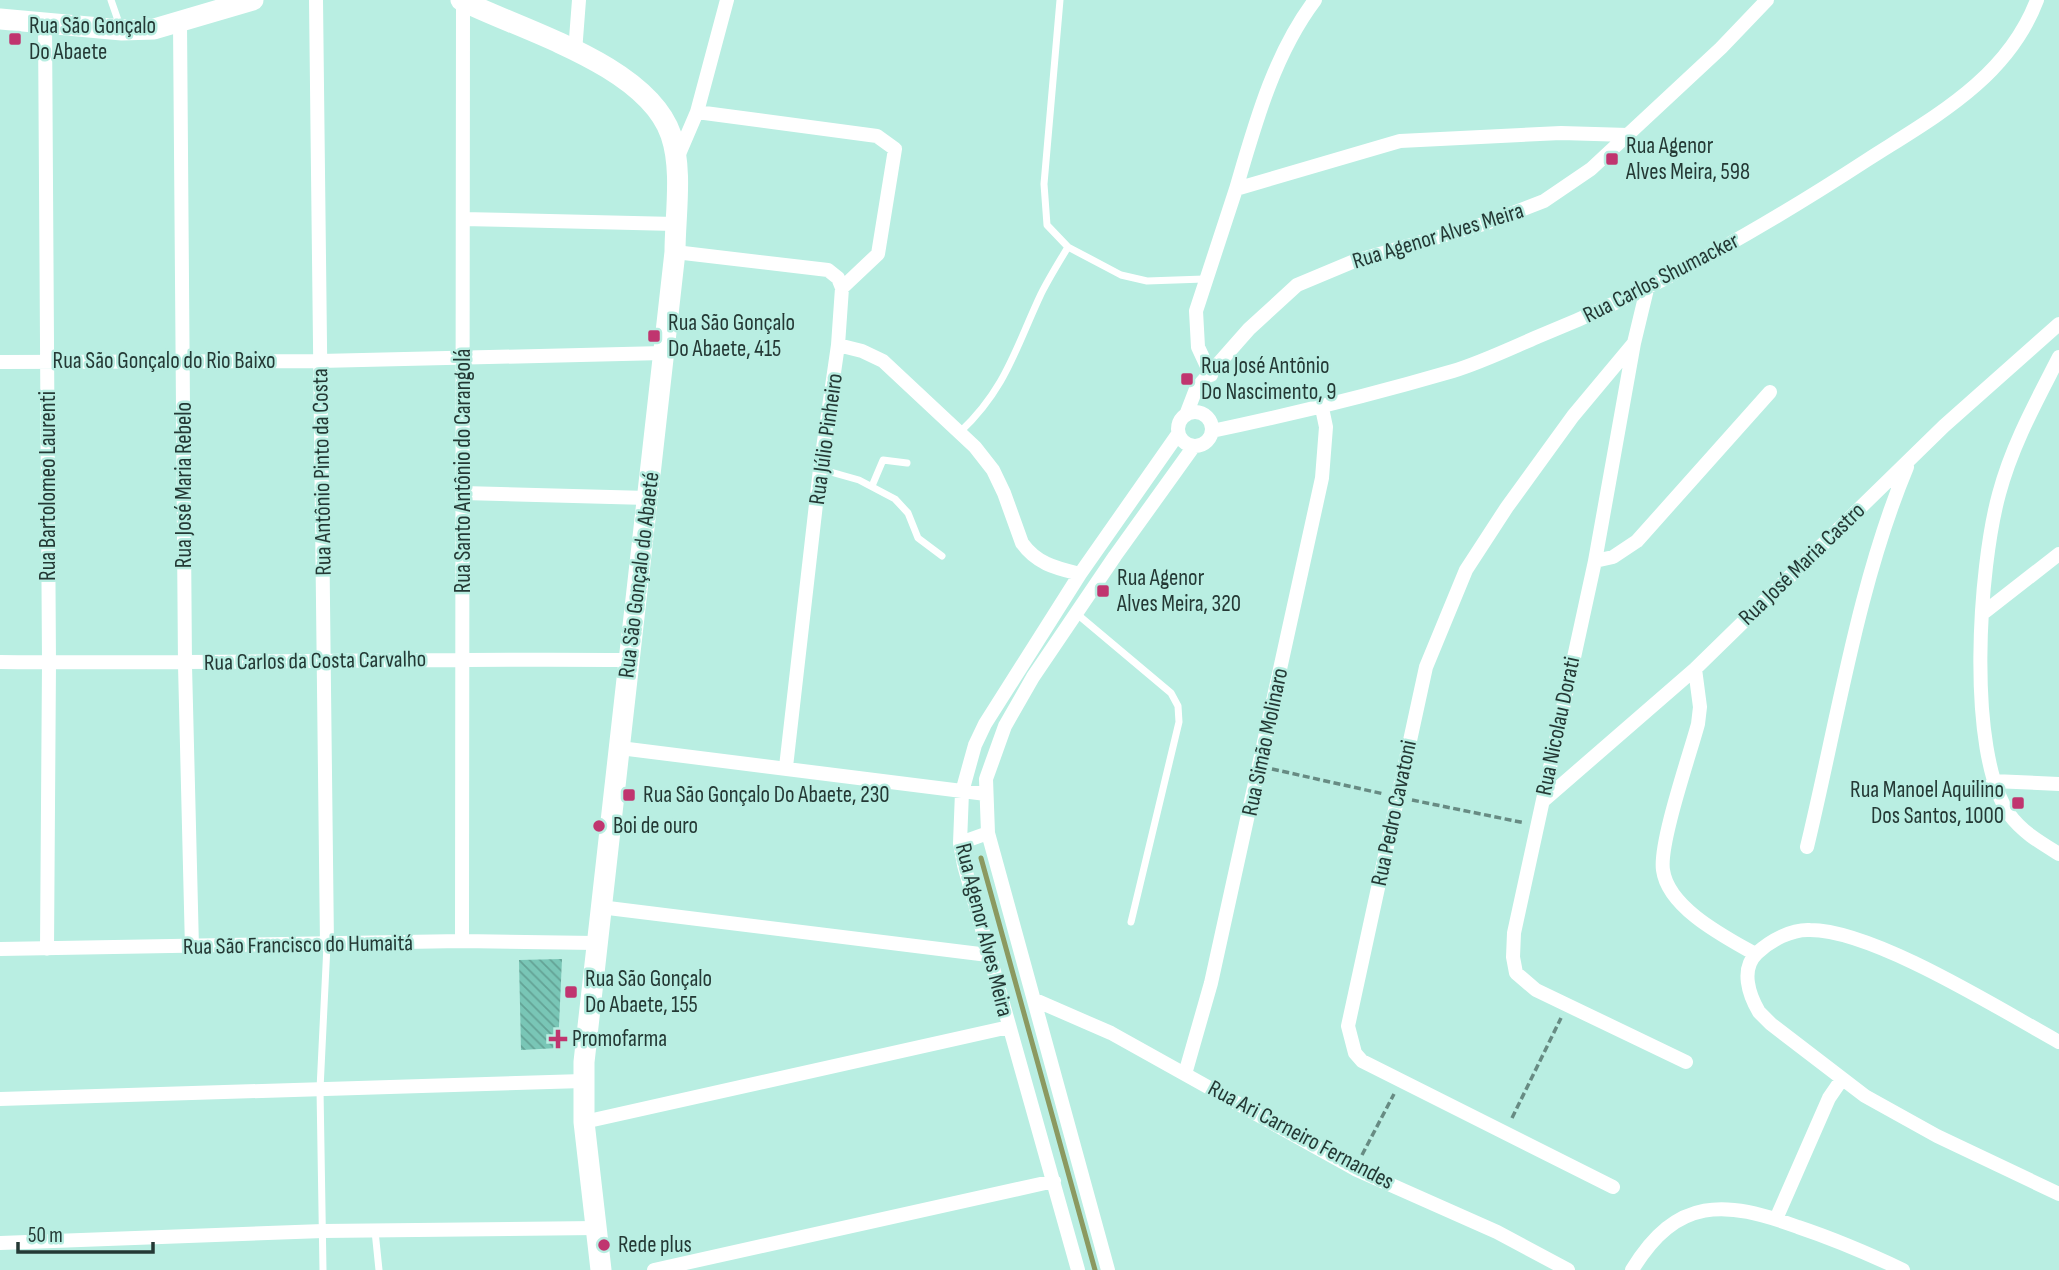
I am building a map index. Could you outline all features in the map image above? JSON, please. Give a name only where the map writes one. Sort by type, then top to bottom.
[{"type":"street","points":[[0,19],[121,30],[154,29],[191,13],[253,0]]},
{"type":"street","name":"Rua Antônio Pinto da Costa","points":[[316,0],[327,945]]},
{"type":"street","points":[[575,52],[579,0]]},
{"type":"street","points":[[676,162],[697,112],[727,0]]},
{"type":"street","points":[[1207,380],[1196,328],[1204,279],[1282,55],[1301,18],[1315,0]]},
{"type":"street","name":"Rua Agenor Alves Meira","points":[[1193,414],[1192,395],[1249,329],[1297,285],[1352,262],[1487,223],[1544,201],[1591,169],[1767,0]]},
{"type":"street","name":"Rua Carlos Shumacker","points":[[1212,430],[1322,408],[1455,370],[1647,289],[1703,261],[1822,189],[1969,93],[2003,57],[2037,0]]},
{"type":"street","name":"Rua São Gonçalo do Abaeté","points":[[462,1],[614,71],[642,92],[668,129],[676,162],[675,252],[596,943],[583,1081],[584,1122],[601,1270]]},
{"type":"street","name":"Rua Santo Antônio do Carangolá","points":[[462,1],[462,941]]},
{"type":"street","name":"Rua José Maria Rebelo","points":[[191,13],[183,362],[185,665],[192,948]]},
{"type":"street","name":"Rua Bartolomeo Laurenti","points":[[45,23],[49,663],[47,949]]},
{"type":"street","points":[[675,252],[828,270],[838,278],[842,288],[878,254],[895,149],[877,136],[697,112]]},
{"type":"street","points":[[1236,188],[1400,141],[1561,133],[1628,135]]},
{"type":"street","points":[[463,219],[676,224]]},
{"type":"street","name":"Rua Júlio Pinheiro","points":[[786,766],[820,469],[838,345],[842,288]]},
{"type":"street","name":"Rua Nicolau Dorati","points":[[1647,289],[1634,343],[1595,561],[1521,897],[1513,957],[1517,973],[1524,983],[1567,1007],[1686,1062]]},
{"type":"street","name":"Rua José Maria Castro","points":[[1543,801],[1695,669],[2018,357],[2059,324]]},
{"type":"street","name":"Rua Pedro Cavatoni","points":[[1614,1187],[1362,1061],[1353,1046],[1348,1026],[1426,667],[1445,616],[1473,560],[1573,416],[1634,343]]},
{"type":"street","points":[[838,345],[862,351],[883,361],[960,432],[993,470],[1022,543],[1029,554],[1040,562],[1080,574]]},
{"type":"street","name":"Rua São Gonçalo do Rio Baixo","points":[[0,362],[320,361],[664,353]]},
{"type":"street","points":[[2059,357],[2017,440],[1999,493],[1992,522],[1982,614],[1982,694],[1993,781],[2010,815],[2022,830],[2059,854]]},
{"type":"street","points":[[1595,561],[1613,557],[1637,541],[1770,392]]},
{"type":"street","name":"Rua Simão Molinaro","points":[[1185,1074],[1214,970],[1322,478],[1326,427],[1322,408]]},
{"type":"street","points":[[1193,414],[1210,420],[1212,430],[1208,440],[1194,446],[1187,444],[1178,434],[1179,423],[1193,414]]},
{"type":"street","name":"Rua Agenor Alves Meira","points":[[1078,1270],[988,955],[960,844],[962,792],[967,769],[985,724],[1080,574],[1178,434]]},
{"type":"street","name":"Rua Agenor Alves Meira","points":[[1108,1270],[988,833],[986,794],[993,754],[1005,726],[1076,613],[1160,489],[1194,446]]},
{"type":"street","points":[[1807,847],[1871,573],[1892,503],[1909,462]]},
{"type":"street","points":[[463,493],[648,498]]},
{"type":"street","points":[[1982,614],[2059,554]]},
{"type":"street","name":"Rua Carlos da Costa Carvalho","points":[[0,662],[185,665],[462,658],[629,660]]},
{"type":"street","points":[[1695,669],[1700,707],[1698,724],[1667,839],[1663,870],[1674,894],[1704,924],[1755,954]]},
{"type":"street","points":[[620,748],[786,766],[986,794]]},
{"type":"street","points":[[1993,781],[2059,784]]},
{"type":"street","points":[[960,844],[988,833]]},
{"type":"street","points":[[600,907],[988,955]]},
{"type":"street","points":[[2059,1042],[1900,957],[1826,931],[1794,932],[1755,954],[1749,965],[1747,981],[1751,998],[1759,1012],[1842,1079],[1917,1126],[2059,1194]]},
{"type":"street","name":"Rua São Francisco do Humaitá","points":[[0,949],[192,948],[462,941],[596,943]]},
{"type":"street","name":"Rua Ari Carneiro Fernandes","points":[[1035,1000],[1086,1020],[1356,1169],[1497,1232],[1568,1270]]},
{"type":"street","points":[[584,1122],[1009,1027]]},
{"type":"street","points":[[1776,1219],[1829,1098],[1842,1079]]},
{"type":"street","points":[[0,1099],[583,1081]]},
{"type":"street","points":[[654,1270],[1054,1181]]},
{"type":"street","points":[[1632,1270],[1654,1238],[1667,1226],[1694,1213],[1731,1208],[1750,1210],[1857,1248],[1903,1270]]},
{"type":"street","points":[[0,1243],[323,1231],[596,1228]]},
{"type":"lane","points":[[111,0],[121,30]]},
{"type":"lane","points":[[1060,0],[1044,205],[1047,225],[1068,247],[1134,279],[1204,279]]},
{"type":"lane","points":[[960,432],[982,410],[1014,359],[1042,292],[1068,247]]},
{"type":"lane","points":[[872,486],[883,460],[907,463]]},
{"type":"lane","points":[[820,469],[872,486],[902,505],[918,538],[942,556]]},
{"type":"lane","points":[[1076,613],[1171,693],[1178,706],[1180,722],[1131,922]]},
{"type":"lane","points":[[323,1270],[320,1089],[327,945]]},
{"type":"lane","points":[[375,1231],[379,1270]]},
{"type":"path","points":[[1505,1134],[1567,1007]]},
{"type":"path","points":[[1356,1169],[1400,1082]]},
{"type":"building","points":[[562,959],[558,1048],[521,1050],[519,960]]},
{"type":"waterway","points":[[981,858],[1095,1270]]},
{"type":"place","name":"Rua São Gonçalo Do Abaete","points":[[15,39]]},
{"type":"place","name":"Rua Agenor Alves Meira, 598","points":[[1612,159]]},
{"type":"place","name":"Rua São Gonçalo Do Abaete, 415","points":[[654,336]]},
{"type":"place","name":"Rua José Antônio Do Nascimento, 9","points":[[1187,379]]},
{"type":"place","name":"Rua Agenor Alves Meira, 320","points":[[1103,591]]},
{"type":"place","name":"Rua São Gonçalo Do Abaete, 230","points":[[629,795]]},
{"type":"place","name":"Rua Manoel Aquilino Dos Santos, 1000","points":[[2018,803]]},
{"type":"place","name":"Boi de ouro","points":[[599,826]]},
{"type":"place","name":"Rua São Gonçalo Do Abaete, 155","points":[[571,992]]},
{"type":"place","name":"Promofarma","points":[[558,1039]]},
{"type":"place","name":"Rede plus","points":[[604,1245]]}]
